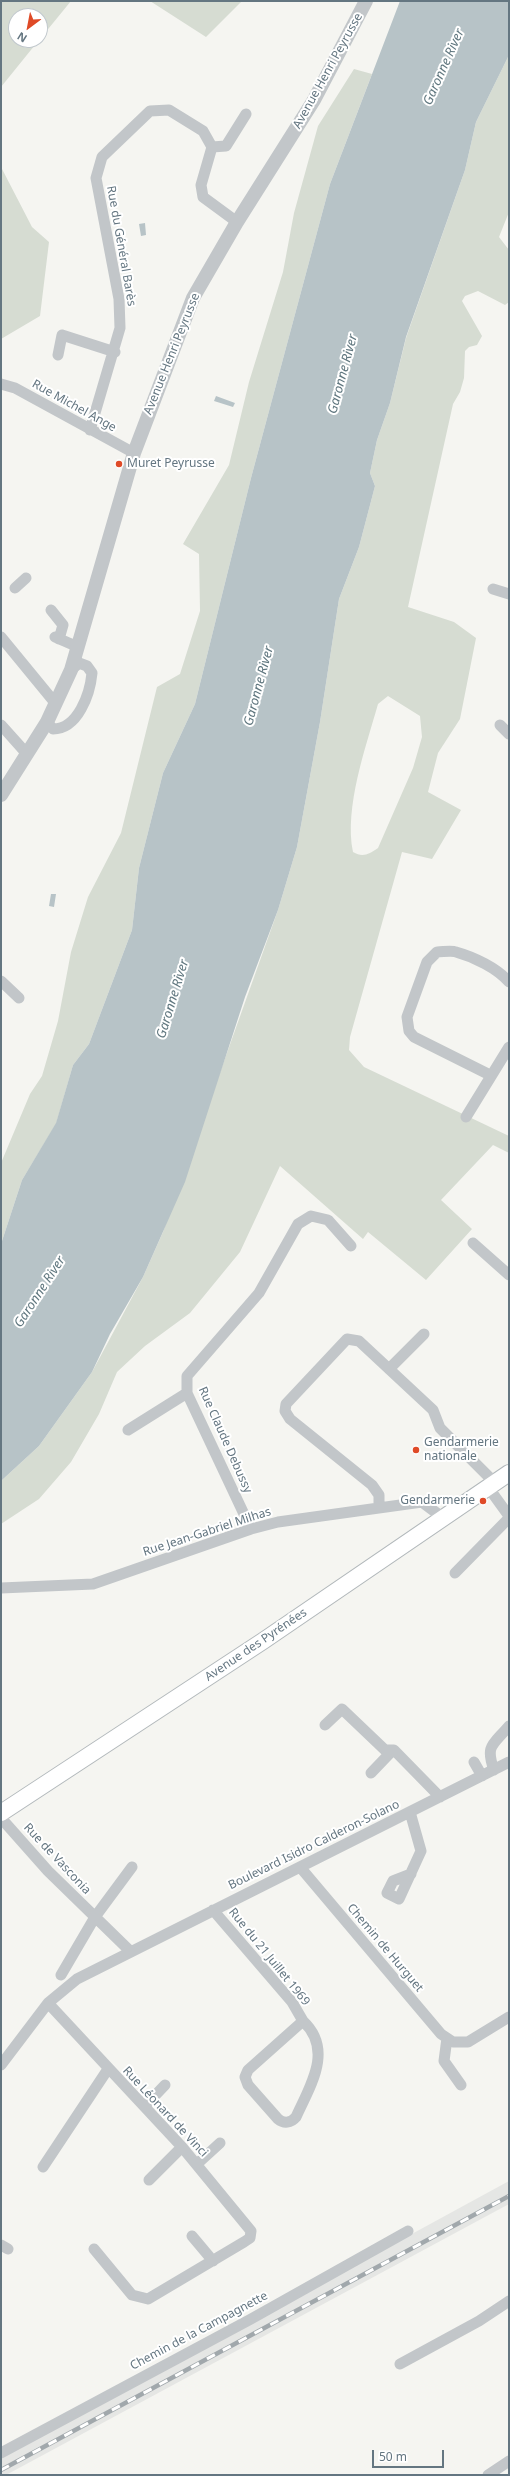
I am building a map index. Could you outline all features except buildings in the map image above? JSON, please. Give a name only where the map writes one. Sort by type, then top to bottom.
[{"type":"main road","name":"Avenue des Pyrénées","points":[[1,1813],[263,1641],[442,1517],[509,1473]]},
{"type":"street","name":"Avenue Henri Peyrusse","points":[[1,795],[47,722],[71,670],[134,453],[193,298],[237,222],[314,100],[366,1]]},
{"type":"street","name":"Rue du Général Barès","points":[[90,430],[115,352],[120,328],[120,299],[96,178],[102,157],[150,111],[168,110],[203,131],[212,147]]},
{"type":"street","points":[[237,222],[203,197],[201,184],[212,147],[226,146],[246,114]]},
{"type":"street","points":[[58,355],[62,335],[115,352]]},
{"type":"street","name":"Rue Michel Ange","points":[[1,384],[15,388],[134,453]]},
{"type":"street","points":[[15,588],[26,578]]},
{"type":"street","points":[[492,589],[509,594]]},
{"type":"street","points":[[51,610],[63,626],[57,638],[78,647]]},
{"type":"street","points":[[1,637],[56,704]]},
{"type":"street","points":[[47,722],[53,729],[62,729],[71,722],[85,699],[92,673],[87,666],[79,663],[71,670]]},
{"type":"street","points":[[500,724],[509,734]]},
{"type":"street","points":[[1,725],[27,754]]},
{"type":"street","points":[[490,1075],[414,1037],[409,1031],[407,1017],[427,962],[437,952],[455,951],[487,966],[504,976],[509,982]]},
{"type":"street","points":[[1,981],[19,998]]},
{"type":"street","points":[[466,1117],[490,1075],[509,1046]]},
{"type":"street","name":"Rue Claude Debussy","points":[[251,1529],[187,1393],[187,1376],[259,1293],[298,1224],[311,1216],[328,1220],[351,1246]]},
{"type":"street","points":[[473,1243],[509,1274]]},
{"type":"street","points":[[390,1369],[424,1334]]},
{"type":"street","points":[[379,1508],[379,1495],[376,1489],[290,1419],[286,1414],[285,1407],[347,1339],[359,1341],[433,1410],[440,1428],[491,1485],[509,1517],[455,1573]]},
{"type":"street","points":[[128,1430],[187,1393]]},
{"type":"street","name":"Rue Jean-Gabriel Milhas","points":[[1,1588],[93,1584],[251,1529],[278,1522],[422,1502],[442,1517]]},
{"type":"street","points":[[325,1725],[342,1709],[385,1750],[393,1750],[440,1797]]},
{"type":"street","points":[[494,1770],[488,1755],[490,1748],[509,1726]]},
{"type":"street","points":[[370,1773],[393,1750]]},
{"type":"street","points":[[474,1762],[482,1776]]},
{"type":"street","name":"Boulevard Isidro Calderon-Solano","points":[[130,1951],[509,1762]]},
{"type":"street","points":[[410,1812],[421,1852],[411,1874]]},
{"type":"street","name":"Rue de Vasconia","points":[[1,1818],[48,1871],[130,1951]]},
{"type":"street","points":[[61,1975],[95,1918],[132,1867]]},
{"type":"street","name":"Chemin de Hurguet","points":[[300,1867],[450,2040]]},
{"type":"street","name":"Rue du 21 Juillet 1969","points":[[213,1910],[292,2002],[303,2021],[311,2029],[317,2040],[319,2064],[315,2076],[296,2117],[290,2121],[284,2122],[278,2119],[248,2085],[244,2077],[248,2070],[303,2021]]},
{"type":"street","points":[[2,2062],[48,2003],[77,1979],[130,1951]]},
{"type":"street","name":"Rue Léonard de Vinci","points":[[48,2003],[182,2147],[248,2225],[251,2231],[250,2238],[213,2261]]},
{"type":"street","points":[[461,2085],[444,2061],[450,2040],[468,2042],[509,2017]]},
{"type":"street","points":[[43,2167],[108,2069]]},
{"type":"street","points":[[145,2106],[165,2085]]},
{"type":"street","points":[[197,2164],[220,2143]]},
{"type":"street","points":[[149,2180],[182,2147]]},
{"type":"street","name":"Chemin de la Campagnette","points":[[1,2453],[251,2319],[408,2231]]},
{"type":"street","points":[[94,2249],[132,2295],[148,2299],[213,2261],[192,2236]]},
{"type":"street","points":[[400,2364],[479,2321],[509,2301]]},
{"type":"street","points":[[495,2473],[509,2461]]},
{"type":"shaded area","points":[[1,1],[71,1],[48,29],[48,8],[8,8],[8,48],[33,48],[1,87]]},
{"type":"shaded area","points":[[150,1],[242,1],[206,37]]},
{"type":"shaded area","points":[[509,55],[509,212],[499,237],[509,250],[509,302],[505,305],[478,291],[465,296],[462,301],[482,336],[477,345],[469,347],[465,351],[464,378],[460,392],[453,404],[408,607],[454,622],[476,638],[460,719],[438,753],[428,792],[461,810],[432,859],[402,852],[350,1037],[349,1050],[364,1067],[509,1136],[509,1153],[493,1145],[441,1200],[472,1229],[426,1280],[368,1232],[363,1239],[280,1166],[240,1252],[190,1313],[145,1346],[117,1372],[99,1414],[71,1462],[39,1499],[1,1524],[1,1481],[39,1446],[92,1372],[143,1277],[163,1232],[278,910],[297,847],[320,722],[339,599],[359,547],[375,486],[370,473],[377,440],[390,403],[406,338],[465,170],[476,122]],"holes":[[[388,696],[420,716],[422,737],[413,768],[378,848],[363,855],[357,854],[353,852],[351,816],[362,758],[378,704]]]},
{"type":"shaded area","points":[[354,69],[372,74],[330,184],[251,478],[195,704],[163,773],[139,868],[132,930],[89,1044],[73,1065],[56,1124],[22,1180],[1,1244],[1,1163],[30,1094],[42,1076],[58,1021],[71,952],[88,897],[121,833],[157,687],[180,674],[200,611],[199,554],[183,544],[229,465],[249,382],[283,272],[294,213],[318,126]]},
{"type":"shaded area","points":[[1,167],[32,227],[49,242],[40,316],[1,339]]},
{"type":"shaded area","points":[[509,2181],[509,2204],[6,2475],[1,2475],[1,2458]]},
{"type":"water","name":"Garonne River","points":[[400,1],[509,1],[509,55],[476,122],[465,170],[406,337],[390,403],[377,440],[370,473],[375,486],[359,547],[339,599],[320,722],[297,847],[278,910],[245,997],[185,1182],[143,1277],[110,1334],[92,1372],[39,1446],[1,1481],[1,1244],[22,1180],[56,1123],[73,1065],[89,1044],[132,930],[139,868],[163,773],[195,704],[251,478],[330,184]]},
{"type":"water","points":[[145,223],[146,235],[141,236],[139,224]]},
{"type":"water","points":[[216,396],[235,403],[233,407],[214,401]]},
{"type":"water","points":[[51,894],[56,894],[54,907],[49,906]]},
{"type":"railway","points":[[1,2470],[509,2196]]},
{"type":"place","name":"Muret Peyrusse","points":[[119,464]]},
{"type":"place","name":"Gendarmerie nationale","points":[[416,1450]]},
{"type":"place","name":"Gendarmerie","points":[[483,1501]]}]
